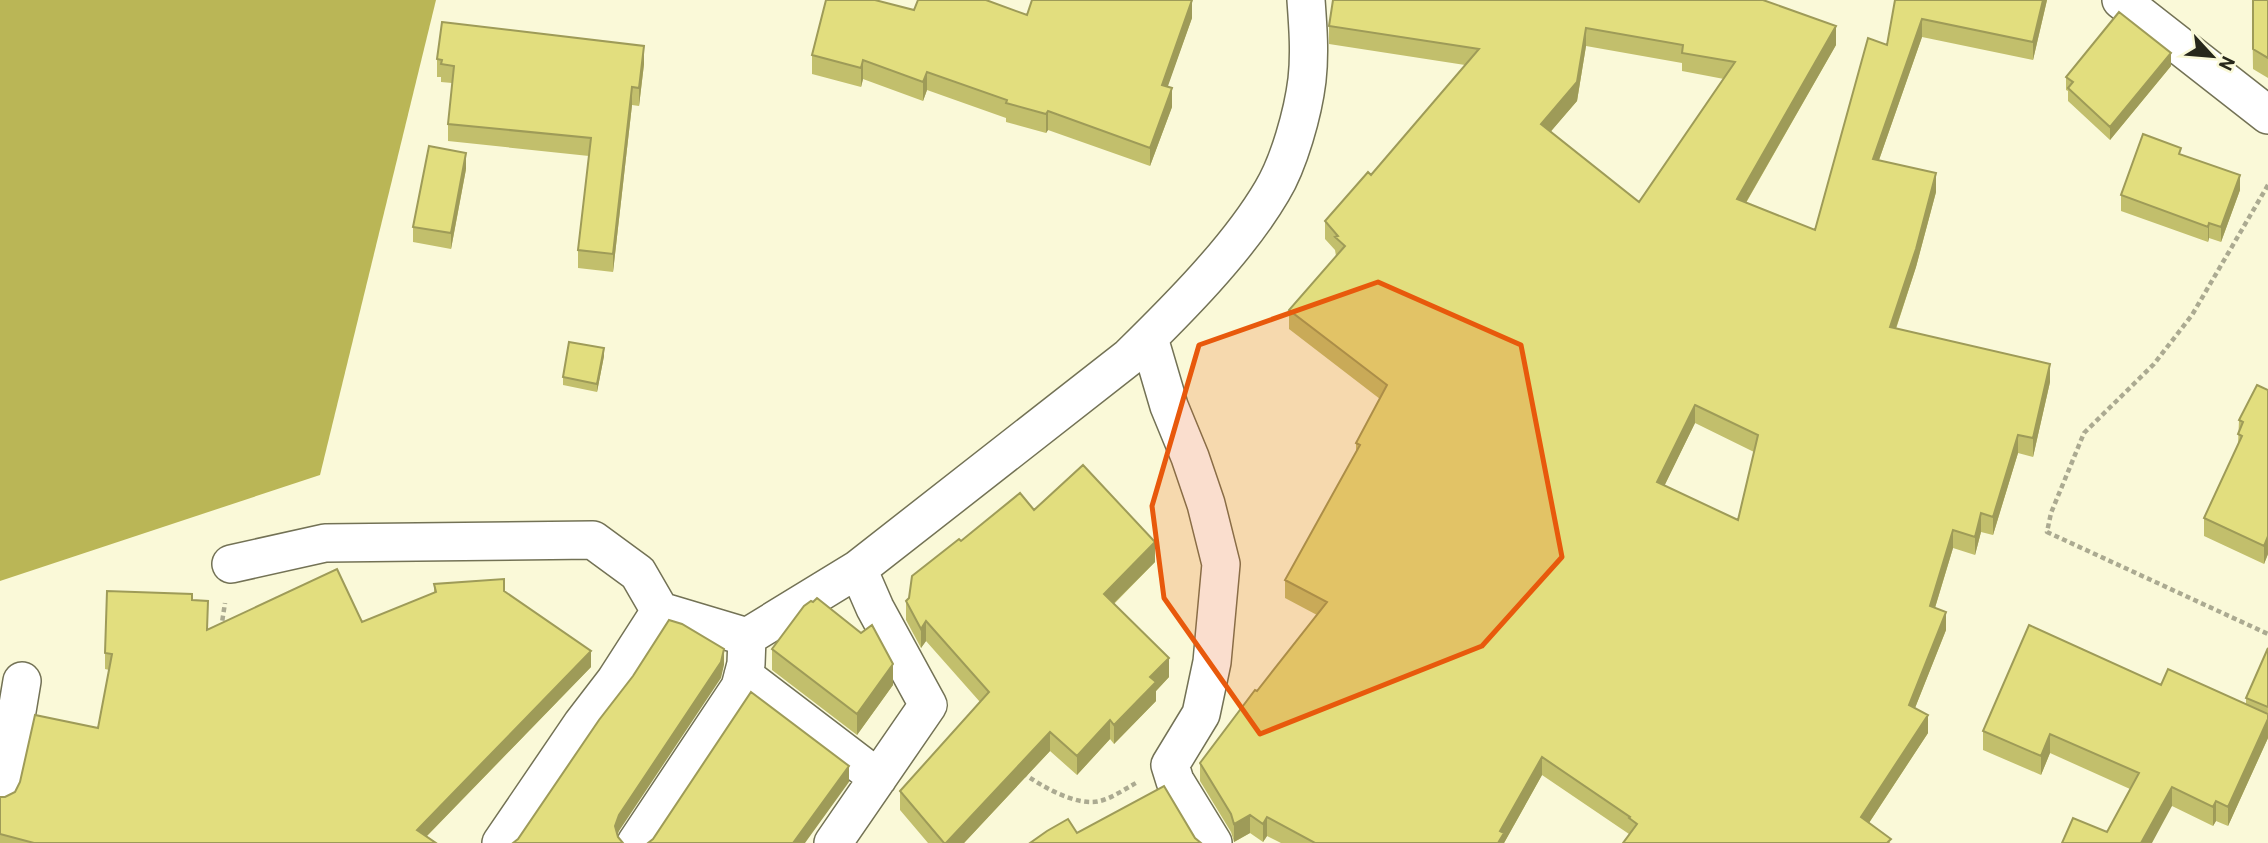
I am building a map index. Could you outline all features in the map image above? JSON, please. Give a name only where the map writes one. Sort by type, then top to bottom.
[{"type":"street","points":[[231,564],[325,544],[593,540],[638,573],[660,611],[747,637],[858,569],[1129,357],[1229,251],[1272,191],[1295,136],[1307,81],[1306,0]]},
{"type":"street","points":[[2122,0],[2268,115]]},
{"type":"street","points":[[1149,338],[1169,406],[1206,504],[1221,564],[1212,662],[1201,714],[1170,765],[1175,780],[1213,843]]},
{"type":"street","points":[[833,843],[929,705],[875,608],[858,569]]},
{"type":"street","points":[[501,843],[582,724],[615,681],[660,611]]},
{"type":"street","points":[[636,843],[740,687],[747,637]]},
{"type":"street","points":[[743,674],[878,778]]},
{"type":"street","points":[[0,793],[22,681]]},
{"type":"path","points":[[2268,184],[2192,315],[2154,364],[2084,433],[2051,513],[2047,532],[2268,634]]},
{"type":"path","points":[[219,641],[231,564]]},
{"type":"path","points":[[1018,769],[1040,786],[1079,801],[1100,802],[1170,765]]},
{"type":"highlighted area","points":[[1378,282],[1521,345],[1562,557],[1482,646],[1260,734],[1164,598],[1152,506],[1199,345]]},
{"type":"shaded area","points":[[0,0],[436,0],[320,475],[0,581]]},
{"type":"building","points":[[826,0],[875,0],[914,10],[918,0],[986,0],[1027,15],[1032,0],[1192,0],[1162,85],[1172,88],[1150,148],[1048,111],[1046,114],[1006,103],[1007,100],[927,72],[923,82],[863,60],[861,68],[812,55]]},
{"type":"building","points":[[1333,0],[1763,0],[1836,26],[1737,199],[1815,230],[1868,38],[1887,45],[1895,0],[2043,0],[2033,42],[1922,19],[1873,159],[1936,173],[1916,249],[1890,327],[2050,364],[2033,438],[2018,435],[1993,517],[1981,513],[1975,537],[1953,530],[1930,606],[1946,612],[1909,705],[1928,715],[1861,817],[1891,839],[1887,843],[1623,843],[1637,824],[1542,757],[1500,831],[1504,833],[1498,843],[1315,843],[1267,817],[1263,824],[1250,815],[1234,824],[1231,814],[1200,763],[1327,602],[1285,580],[1360,445],[1356,443],[1387,385],[1289,310],[1345,246],[1335,237],[1338,236],[1325,221],[1368,172],[1371,175],[1479,49],[1329,26]],"holes":[[[1586,28],[1683,45],[1682,53],[1735,62],[1639,202],[1541,124],[1577,82]],[[1695,405],[1758,435],[1738,520],[1657,482]]]},
{"type":"building","points":[[2253,0],[2268,0],[2268,58],[2253,49]]},
{"type":"building","points":[[2119,12],[2171,53],[2110,127],[2068,88],[2073,82],[2066,77]]},
{"type":"building","points":[[442,22],[644,46],[639,88],[632,87],[613,254],[578,250],[591,138],[448,124],[454,66],[441,64],[442,60],[437,59]]},
{"type":"building","points":[[2143,134],[2181,148],[2179,154],[2240,175],[2221,227],[2209,223],[2208,227],[2121,195]]},
{"type":"building","points":[[429,146],[466,153],[451,233],[413,227]]},
{"type":"building","points":[[569,342],[604,348],[597,384],[563,377]]},
{"type":"building","points":[[2257,385],[2268,390],[2268,536],[2264,546],[2204,518],[2242,436],[2238,434],[2243,422],[2239,420]]},
{"type":"building","points":[[1083,465],[1155,542],[1104,594],[1169,658],[1150,677],[1156,682],[1114,725],[1110,720],[1077,756],[1050,732],[944,843],[900,791],[989,692],[926,621],[921,629],[906,601],[909,598],[912,576],[959,539],[961,541],[1020,493],[1034,510]]},
{"type":"building","points":[[337,569],[362,622],[436,592],[434,584],[504,579],[504,591],[591,651],[417,830],[436,843],[34,843],[0,834],[0,797],[15,792],[20,782],[35,715],[98,728],[112,654],[105,653],[107,591],[192,594],[192,600],[208,601],[207,630]]},
{"type":"building","points":[[817,598],[861,633],[872,625],[893,664],[857,714],[772,649],[804,606]]},
{"type":"building","points":[[669,620],[682,624],[724,649],[721,662],[619,815],[615,826],[623,843],[513,843],[633,676]]},
{"type":"building","points":[[2029,625],[2161,685],[2168,669],[2268,714],[2228,807],[2216,801],[2213,807],[2172,787],[2141,843],[2062,843],[2073,818],[2107,832],[2139,773],[2050,734],[2041,756],[1983,731]]},
{"type":"building","points":[[2268,648],[2268,707],[2246,698]]},
{"type":"building","points":[[751,692],[849,766],[793,843],[648,843],[653,839]]},
{"type":"building","points":[[1164,786],[1195,838],[1201,843],[1030,843],[1068,819],[1077,833]]}]
